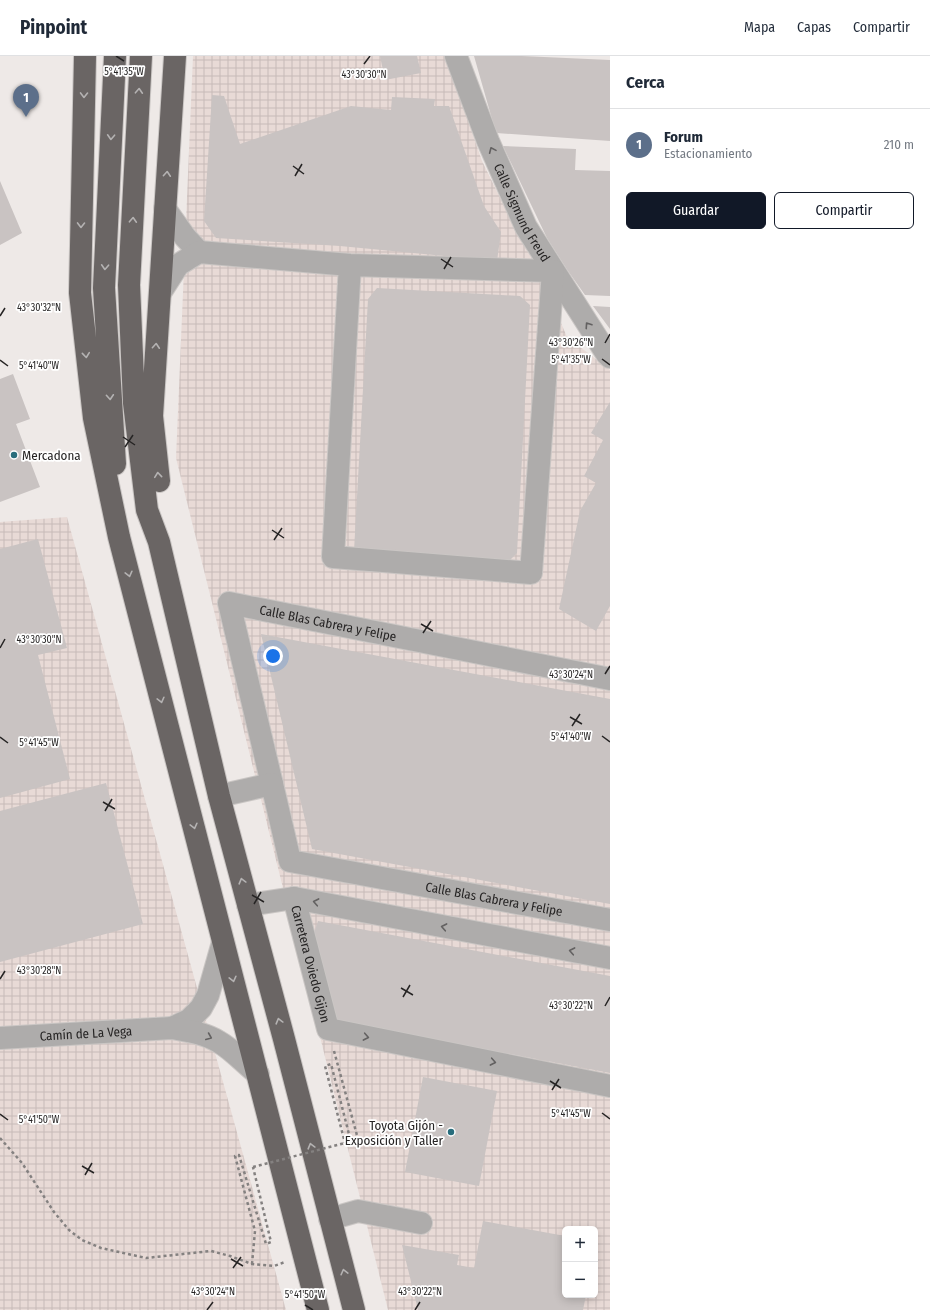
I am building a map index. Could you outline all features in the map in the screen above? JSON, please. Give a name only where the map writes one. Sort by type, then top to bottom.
[{"type":"highway","points":[[85,56],[80,294],[94,418],[119,536],[318,1310]]},
{"type":"highway","points":[[115,56],[104,288],[119,536]]},
{"type":"highway","points":[[141,56],[129,285],[134,403],[147,510],[158,542],[219,796],[354,1310]]},
{"type":"highway","points":[[158,542],[159,481],[152,416],[175,56]]},
{"type":"street","name":"Calle Sigmund Freud","points":[[456,56],[488,141],[526,227],[589,328],[610,357]]},
{"type":"street","points":[[165,209],[185,237],[199,252]]},
{"type":"street","points":[[160,293],[178,265],[199,252],[350,265],[553,271],[531,573],[333,557],[350,265]]},
{"type":"street","name":"Calle Blas Cabrera y Felipe","points":[[610,679],[229,603],[290,860],[610,920]]},
{"type":"street","points":[[219,796],[272,784]]},
{"type":"street","points":[[248,905],[294,898],[610,958]]},
{"type":"street","name":"Carretera Oviedo Gijon","points":[[294,898],[331,1030]]},
{"type":"street","name":"Camín de La Vega","points":[[172,1028],[188,1020],[200,1008],[208,995],[224,942]]},
{"type":"street","name":"Camín de La Vega","points":[[0,1038],[172,1028],[191,1031],[221,1043],[258,1074]]},
{"type":"street","points":[[331,1030],[610,1086]]},
{"type":"street","points":[[330,1219],[358,1211],[421,1223]]},
{"type":"path","points":[[252,1264],[255,1232],[235,1156],[239,1155],[266,1244],[271,1242],[253,1167],[345,1143],[325,1066],[331,1064],[351,1142],[358,1139],[331,1042],[331,1030]]},
{"type":"path","points":[[0,1138],[22,1163],[54,1212],[69,1230],[82,1240],[101,1248],[146,1258],[211,1251],[252,1264],[274,1266],[305,1256]]},
{"type":"shaded area","points":[[193,56],[446,56],[482,161],[519,236],[538,269],[567,337],[610,370],[610,1310],[388,1310],[176,458]]},
{"type":"shaded area","points":[[67,517],[286,1310],[0,1310],[0,522]]},
{"type":"building","points":[[380,56],[417,56],[421,73],[385,80]]},
{"type":"building","points":[[474,56],[522,56],[610,60],[610,141],[496,133]]},
{"type":"building","points":[[212,95],[224,96],[240,144],[351,106],[391,110],[392,97],[435,99],[434,106],[449,106],[484,206],[501,232],[497,261],[340,246],[216,238],[204,221]]},
{"type":"building","points":[[503,146],[576,149],[575,170],[610,171],[610,296],[585,295],[547,238]]},
{"type":"building","points":[[0,181],[22,233],[0,245]]},
{"type":"building","points":[[377,288],[520,296],[530,305],[517,553],[507,563],[354,551],[368,299]]},
{"type":"building","points":[[593,306],[610,307],[610,329]]},
{"type":"building","name":"Mercadona","points":[[13,374],[30,419],[16,424],[40,487],[0,502],[0,379]]},
{"type":"building","points":[[610,402],[610,606],[596,631],[559,609],[580,511],[596,483],[584,476],[603,440],[591,433]]},
{"type":"building","points":[[38,539],[67,648],[38,655],[70,779],[0,798],[0,549]]},
{"type":"building","points":[[261,634],[610,699],[610,904],[312,849]]},
{"type":"building","points":[[106,783],[143,924],[0,962],[0,811]]},
{"type":"building","points":[[318,921],[610,976],[610,1073],[331,1020],[311,942]]},
{"type":"building","name":"Toyota Gijón - Exposición y Taller","points":[[423,1077],[497,1091],[479,1186],[405,1172]]},
{"type":"building","points":[[483,1221],[562,1235],[562,1298],[585,1298],[583,1310],[418,1310],[402,1245],[459,1255],[457,1265],[474,1268]]},
{"type":"place","name":"Forum","points":[[26,117]]},
{"type":"place","name":"Mercadona","points":[[14,455]]},
{"type":"place","name":"Toyota Gijón - Exposición y Taller","points":[[451,1132]]}]
